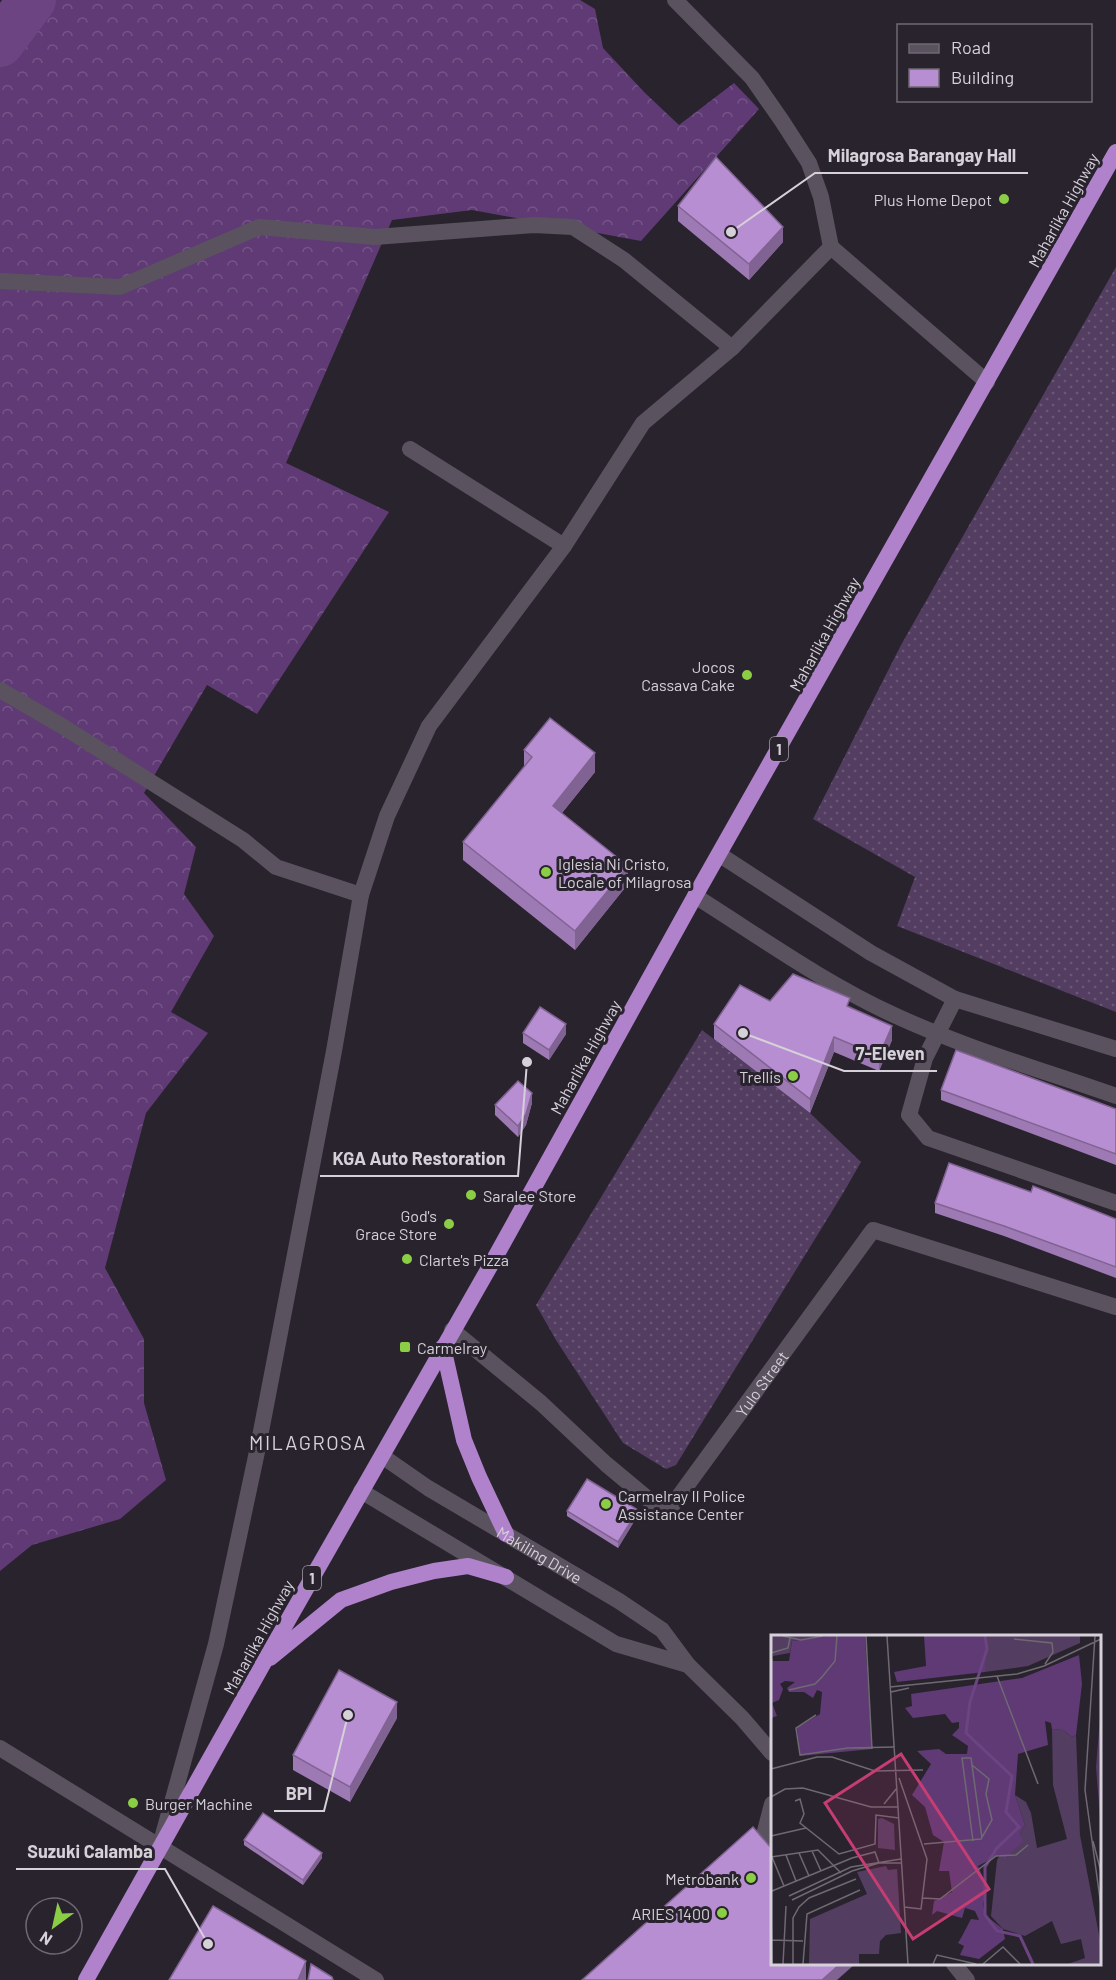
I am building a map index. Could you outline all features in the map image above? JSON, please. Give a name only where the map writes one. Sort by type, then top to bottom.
[{"type":"highway","name":"Maharlika Highway","points":[[87,1980],[262,1664],[502,1244],[695,896],[1116,152]]},
{"type":"highway","points":[[443,1347],[464,1440],[506,1534]]},
{"type":"highway","points":[[262,1664],[341,1600],[434,1570],[468,1566],[506,1577]]},
{"type":"street","points":[[675,0],[752,78],[793,138],[808,163],[821,197],[831,247],[987,382]]},
{"type":"street","points":[[0,281],[120,287],[259,227],[375,237],[534,225],[573,227],[624,260],[732,348]]},
{"type":"street","points":[[160,1848],[216,1644],[258,1447],[334,1051],[361,895],[387,816],[429,726],[564,546],[643,423],[732,348],[831,247]]},
{"type":"street","points":[[410,449],[564,546]]},
{"type":"street","points":[[0,690],[72,732],[243,840],[276,867],[361,895]]},
{"type":"street","points":[[720,855],[871,953],[955,999],[1116,1048]]},
{"type":"street","points":[[695,896],[853,995],[936,1034],[1116,1096]]},
{"type":"street","points":[[955,999],[925,1058],[909,1115],[928,1138],[1116,1203]]},
{"type":"street","name":"Yulo Street","points":[[452,1330],[541,1403],[606,1464],[666,1514],[873,1230],[1116,1307]]},
{"type":"street","name":"Makiling Drive","points":[[382,1456],[428,1488],[619,1601],[662,1630],[688,1665],[771,1752]]},
{"type":"street","name":"Makiling Drive","points":[[361,1491],[616,1644],[688,1665]]},
{"type":"street","points":[[0,1748],[376,1980]]},
{"type":"street","points":[[771,1808],[765,1831],[771,1845]]},
{"type":"street","points":[[955,1965],[967,1980]]},
{"type":"shaded area","points":[[1116,267],[1116,1012],[897,926],[915,877],[813,819],[901,645]]},
{"type":"shaded area","points":[[702,1030],[810,1113],[861,1162],[676,1465],[666,1469],[623,1443],[536,1305]]},
{"type":"green space","points":[[32,0],[580,0],[595,9],[603,48],[679,125],[734,83],[759,109],[641,241],[472,210],[392,220],[286,463],[389,512],[257,714],[207,685],[144,793],[196,847],[184,894],[214,936],[171,1012],[208,1033],[146,1113],[105,1268],[144,1339],[144,1403],[166,1480],[120,1519],[32,1545],[0,1571],[0,46],[2,38]]},
{"type":"building","points":[[716,157],[783,227],[749,264],[678,206]]},
{"type":"building","points":[[550,718],[595,753],[553,806],[628,866],[575,931],[463,842],[532,757],[524,750]]},
{"type":"building","name":"Trellis","points":[[793,974],[850,998],[847,1006],[892,1026],[879,1056],[834,1037],[810,1099],[714,1024],[740,985],[770,1001]]},
{"type":"building","points":[[540,1007],[566,1024],[549,1050],[523,1033]]},
{"type":"building","points":[[956,1050],[1116,1109],[1116,1154],[941,1090]]},
{"type":"building","points":[[518,1081],[532,1093],[526,1114],[518,1126],[495,1105]]},
{"type":"building","points":[[949,1163],[1031,1192],[1033,1186],[1116,1219],[1116,1267],[935,1203]]},
{"type":"building","points":[[587,1479],[638,1510],[618,1542],[567,1511]]},
{"type":"building","points":[[339,1670],[397,1702],[350,1787],[293,1755]]},
{"type":"building","points":[[263,1813],[322,1853],[303,1880],[244,1840]]},
{"type":"building","name":"ARIES 1400","points":[[753,1827],[771,1848],[771,1965],[839,1965],[822,1980],[582,1980]]},
{"type":"building","points":[[213,1906],[306,1961],[298,1980],[169,1980]]},
{"type":"building","points":[[311,1964],[332,1977],[333,1980],[308,1980]]},
{"type":"waterway","points":[[0,43],[32,0]]},
{"type":"place","name":"Plus Home Depot","points":[[1004,199]]},
{"type":"place","name":"Milagrosa Barangay Hall","points":[[731,232]]},
{"type":"place","name":"Jocos Cassava Cake","points":[[747,675]]},
{"type":"place","name":"Iglesia Ni Cristo, Locale of Milagrosa","points":[[546,872]]},
{"type":"place","name":"7-Eleven","points":[[743,1033]]},
{"type":"place","name":"KGA Auto Restoration","points":[[527,1062]]},
{"type":"place","name":"Trellis","points":[[793,1076]]},
{"type":"place","name":"Saralee Store","points":[[471,1195]]},
{"type":"place","name":"God's Grace Store","points":[[449,1224]]},
{"type":"place","name":"Clarte's Pizza","points":[[407,1259]]},
{"type":"place","name":"Carmelray","points":[[405,1347]]},
{"type":"place","name":"Carmelray II Police Assistance Center","points":[[606,1504]]},
{"type":"place","name":"BPI","points":[[348,1715]]},
{"type":"place","name":"Burger Machine","points":[[133,1803]]},
{"type":"place","name":"Metrobank","points":[[751,1878]]},
{"type":"place","name":"ARIES 1400","points":[[722,1913]]},
{"type":"place","name":"Suzuki Calamba","points":[[208,1944]]},
{"type":"district","name":"MILAGROSA","points":[[308,1442]]}]
